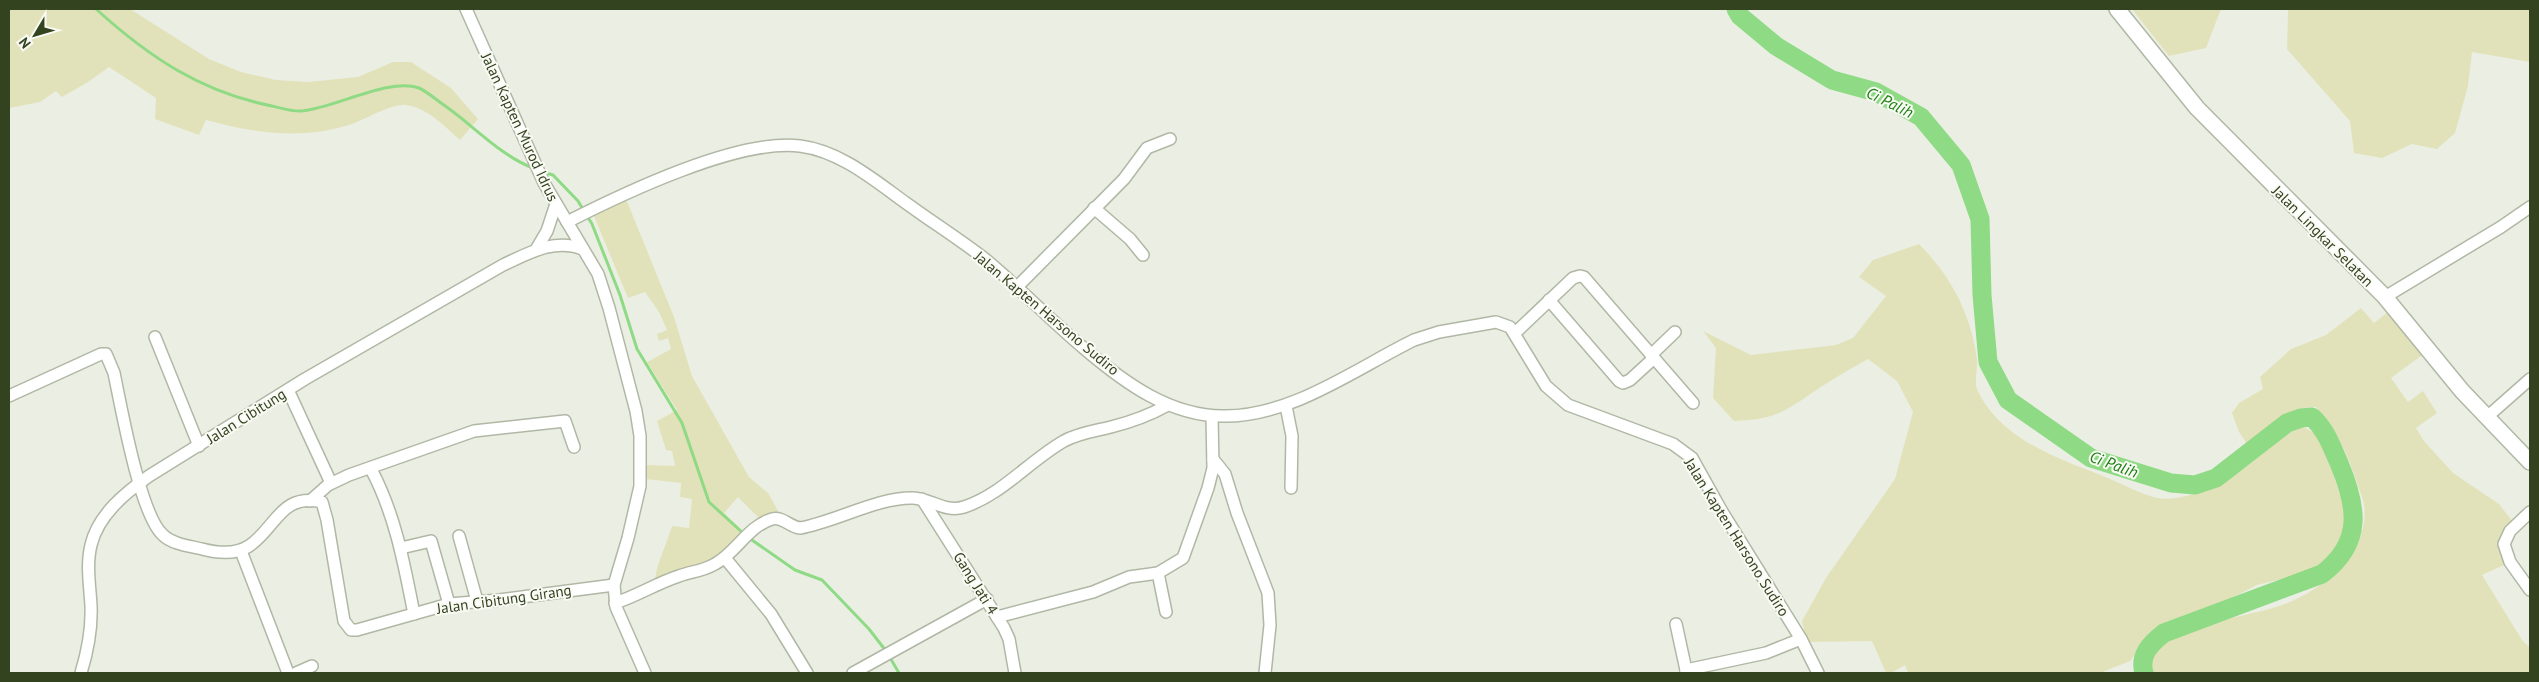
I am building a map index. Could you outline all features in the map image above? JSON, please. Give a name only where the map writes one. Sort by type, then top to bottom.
[{"type":"street","name":"Jalan Kapten Murod Idrus","points":[[466,9],[544,183],[598,274],[604,291],[640,436],[640,486],[614,586],[615,603],[645,673]]},
{"type":"street","name":"Jalan Lingkar Selatan","points":[[2117,9],[2197,108],[2385,298],[2486,417],[2530,462]]},
{"type":"street","points":[[1017,287],[1124,179],[1150,145],[1170,139]]},
{"type":"street","name":"Jalan Kapten Harsono Sudiro","points":[[567,222],[591,209],[678,173],[747,150],[784,145],[816,149],[834,156],[867,175],[956,237],[1017,287],[1096,359],[1142,392],[1168,406],[1212,416],[1262,412],[1286,406],[1414,340],[1430,334],[1496,322],[1504,324],[1515,334],[1546,386],[1568,405],[1674,444],[1692,458],[1721,510],[1801,639],[1818,673]]},
{"type":"street","points":[[537,248],[547,231],[556,204]]},
{"type":"street","points":[[1094,208],[1130,239],[1143,255]]},
{"type":"street","points":[[2385,298],[2501,228],[2530,208]]},
{"type":"street","points":[[537,248],[571,245],[583,249]]},
{"type":"street","name":"Jalan Cibitung","points":[[80,673],[91,638],[89,568],[91,542],[103,519],[120,499],[140,482],[288,390],[474,282],[537,248]]},
{"type":"street","points":[[1515,334],[1573,278],[1584,277],[1693,403]]},
{"type":"street","points":[[1549,300],[1619,381],[1623,383],[1630,380],[1674,332]]},
{"type":"street","points":[[155,337],[199,446]]},
{"type":"street","points":[[9,396],[101,354],[106,354],[114,372],[146,504],[156,527],[166,538],[218,552],[241,551],[256,540],[283,509],[293,503],[310,501],[331,483],[474,430],[565,422],[574,447]]},
{"type":"street","points":[[2486,417],[2530,379]]},
{"type":"street","points":[[288,390],[331,483]]},
{"type":"street","points":[[615,603],[678,576],[696,573],[725,558],[751,533],[772,519],[780,519],[800,528],[911,498],[922,499],[950,509],[978,502],[997,492],[1044,454],[1071,438],[1136,420],[1168,406]]},
{"type":"street","points":[[1286,406],[1292,436],[1291,488]]},
{"type":"street","points":[[997,617],[1093,592],[1129,577],[1158,574],[1161,570],[1183,558],[1212,477],[1212,416]]},
{"type":"street","points":[[1213,459],[1225,474],[1237,514],[1268,593],[1270,625],[1264,673]]},
{"type":"street","points":[[370,468],[386,497],[401,548],[414,614]]},
{"type":"street","name":"Gang Jati 4","points":[[922,499],[987,599],[1009,639],[1015,673]]},
{"type":"street","name":"Jalan Cibitung Girang","points":[[310,501],[322,502],[325,507],[337,588],[344,621],[349,629],[357,630],[449,604],[614,586]]},
{"type":"street","points":[[2530,512],[2510,530],[2504,544],[2510,562],[2530,590]]},
{"type":"street","points":[[459,536],[476,601]]},
{"type":"street","points":[[401,548],[431,541],[449,604]]},
{"type":"street","points":[[241,551],[288,673]]},
{"type":"street","points":[[725,558],[772,614],[807,673]]},
{"type":"street","points":[[1158,574],[1166,612]]},
{"type":"street","points":[[853,673],[987,599]]},
{"type":"street","points":[[1676,624],[1686,672],[1766,653],[1801,639]]},
{"type":"street","points":[[296,673],[312,666]]},
{"type":"green space","points":[[9,9],[130,9],[209,59],[241,72],[276,80],[309,82],[358,77],[393,62],[411,62],[451,88],[478,119],[460,140],[429,114],[406,105],[386,109],[349,125],[331,130],[278,133],[206,120],[199,135],[155,119],[156,98],[109,67],[62,97],[56,91],[40,102],[9,108]]},
{"type":"green space","points":[[2132,9],[2221,9],[2206,48],[2169,56]]},
{"type":"green space","points":[[2288,9],[2530,9],[2530,62],[2472,52],[2468,86],[2455,133],[2437,149],[2412,144],[2382,158],[2354,153],[2350,121],[2287,49]]},
{"type":"green space","points":[[624,194],[674,317],[692,376],[749,477],[768,493],[781,516],[761,520],[738,497],[724,513],[746,534],[707,565],[655,583],[659,562],[672,526],[689,528],[692,499],[680,497],[681,483],[646,479],[647,465],[675,466],[672,451],[666,450],[657,421],[677,410],[647,362],[671,349],[668,338],[659,341],[657,334],[667,330],[659,312],[645,292],[628,298],[591,209]]},
{"type":"green space","points":[[1919,244],[1941,269],[1964,311],[1970,327],[1977,359],[1977,389],[1987,407],[2000,422],[2016,435],[2052,455],[2145,494],[2169,499],[2195,494],[2217,485],[2275,440],[2303,427],[2315,433],[2327,455],[2348,518],[2343,543],[2323,566],[2310,572],[2257,585],[2208,610],[2171,621],[2151,634],[2130,661],[2100,673],[1908,673],[1905,665],[1891,673],[1886,673],[1872,641],[1807,642],[1802,621],[1826,578],[1895,479],[1913,412],[1897,381],[1868,359],[1788,409],[1760,419],[1734,421],[1713,398],[1716,348],[1703,331],[1751,355],[1836,345],[1853,338],[1886,296],[1859,277],[1873,260]]},
{"type":"green space","points":[[2361,308],[2374,323],[2388,312],[2425,353],[2391,378],[2408,402],[2423,391],[2437,413],[2416,428],[2424,441],[2453,473],[2499,504],[2513,522],[2498,540],[2506,564],[2482,575],[2522,640],[2530,648],[2530,673],[2152,673],[2151,663],[2153,654],[2157,648],[2168,640],[2199,627],[2272,608],[2300,597],[2315,589],[2329,578],[2352,553],[2360,538],[2364,521],[2364,502],[2342,444],[2316,407],[2287,414],[2247,444],[2239,432],[2232,413],[2239,403],[2263,389],[2260,377],[2291,349],[2326,335]]},
{"type":"waterway","points":[[96,9],[136,42],[177,70],[199,82],[246,100],[287,110],[302,111],[393,87],[407,86],[419,88],[508,155],[533,168]]},
{"type":"waterway","name":"Ci Palih","points":[[1736,9],[1740,16],[1776,46],[1832,80],[1876,92],[1921,117],[1961,165],[1980,219],[1982,295],[1988,362],[2008,400],[2091,458],[2171,483],[2195,485],[2216,478],[2287,423],[2301,418],[2312,417],[2325,433],[2345,479],[2353,509],[2351,536],[2336,562],[2322,574],[2164,633],[2154,641],[2144,655],[2144,673]]},
{"type":"waterway","points":[[543,172],[553,175],[578,201],[592,224],[620,295],[637,349],[682,423],[709,502],[744,534]]},
{"type":"waterway","points":[[749,538],[795,570],[822,580],[869,629],[886,651]]},
{"type":"waterway","points":[[889,656],[899,673]]}]
